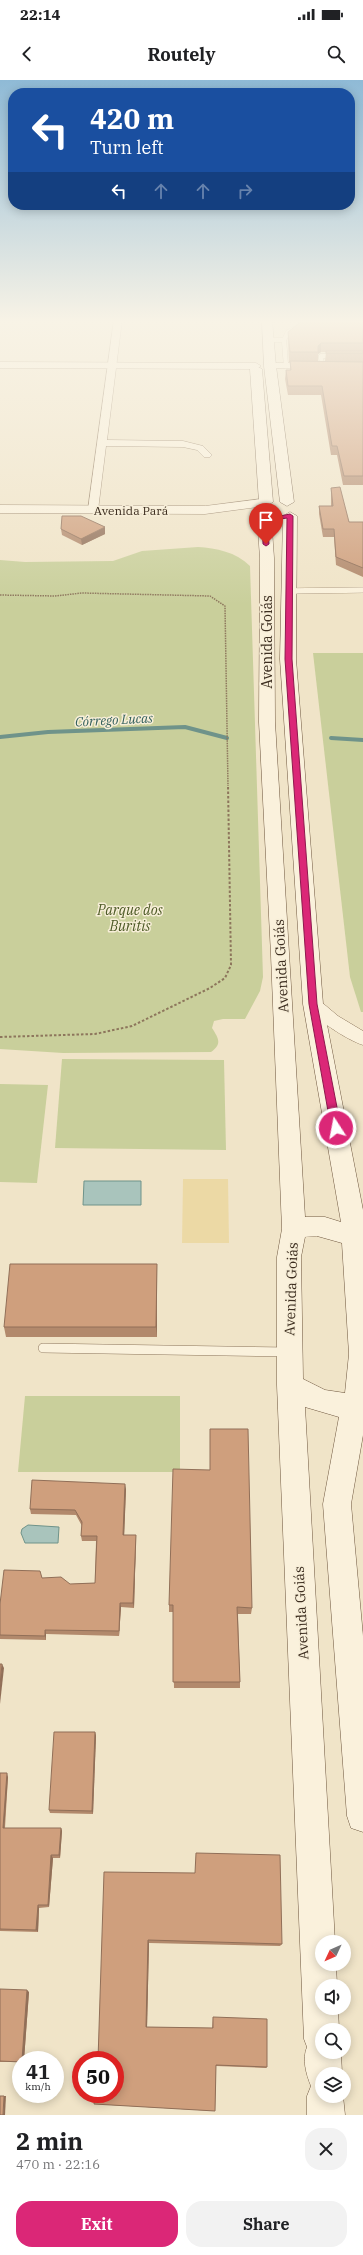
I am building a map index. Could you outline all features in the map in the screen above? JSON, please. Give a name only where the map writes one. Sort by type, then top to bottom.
[{"type":"main road","name":"Avenida Goiás","points":[[259,415],[267,558],[267,722],[281,947],[294,1229],[289,1257],[290,1385],[321,2023]]},
{"type":"main road","name":"Avenida Goiás","points":[[276,415],[288,509],[288,659],[313,1004],[357,1220],[362,1354],[358,1397],[359,1408],[338,1504],[363,1816]]},
{"type":"main road","points":[[263,509],[275,518],[288,509]]},
{"type":"main road","points":[[294,1229],[318,1226],[343,1232],[357,1220]]},
{"type":"main road","points":[[290,1385],[329,1405],[359,1408]]},
{"type":"main road","points":[[325,2103],[326,2115]]},
{"type":"street","points":[[93,510],[105,415]]},
{"type":"street","points":[[102,443],[183,444],[200,448],[207,455]]},
{"type":"street","name":"Avenida Pará","points":[[0,509],[263,509]]},
{"type":"street","points":[[313,1004],[332,1020],[363,1039]]},
{"type":"lane","points":[[288,592],[363,590]]},
{"type":"lane","points":[[42,1348],[289,1352]]},
{"type":"path","points":[[0,595],[54,596],[82,593],[210,596],[224,606],[228,744],[231,965],[225,978],[210,988],[146,1019],[113,1032],[95,1034],[0,1037]]},
{"type":"green space","name":"Parque dos Buritis","points":[[198,547],[212,548],[232,554],[250,566],[263,977],[260,991],[245,1019],[223,1019],[214,1021],[212,1028],[218,1038],[218,1044],[211,1052],[63,1053],[0,1049],[0,560],[25,562],[113,561],[142,551]]},
{"type":"green space","points":[[313,653],[363,653],[363,1012],[361,1012],[350,977]]},
{"type":"green space","points":[[62,1059],[224,1060],[226,1150],[55,1148]]},
{"type":"green space","points":[[0,1084],[48,1085],[37,1183],[0,1182]]},
{"type":"green space","points":[[25,1396],[180,1396],[180,1472],[18,1472]]},
{"type":"sand","points":[[183,1179],[228,1179],[229,1243],[182,1243]]},
{"type":"water","points":[[84,1181],[141,1181],[141,1205],[83,1205]]},
{"type":"water","points":[[28,1525],[59,1527],[58,1543],[25,1543],[21,1533],[22,1529]]},
{"type":"building","points":[[327,415],[363,415],[363,476],[344,476],[337,446],[332,446]]},
{"type":"building","points":[[340,487],[349,522],[363,522],[363,568],[336,557],[334,529],[323,529],[319,506],[333,506],[331,488]]},
{"type":"building","points":[[62,516],[81,516],[105,527],[81,539],[61,529]]},
{"type":"building","points":[[10,1264],[157,1264],[156,1327],[4,1327]]},
{"type":"building","points":[[210,1429],[248,1429],[252,1608],[237,1607],[240,1682],[173,1682],[173,1605],[169,1605],[173,1469],[210,1470]]},
{"type":"building","points":[[32,1480],[125,1484],[123,1535],[136,1535],[133,1603],[120,1603],[119,1631],[45,1630],[45,1636],[0,1635],[0,1604],[4,1570],[40,1571],[42,1578],[61,1577],[70,1584],[95,1583],[97,1536],[81,1536],[82,1522],[75,1510],[30,1509]]},
{"type":"building","points":[[0,1664],[2,1664],[0,1685]]},
{"type":"building","points":[[54,1732],[95,1732],[92,1811],[49,1810]]},
{"type":"building","points":[[0,1773],[7,1773],[3,1828],[61,1828],[59,1855],[51,1855],[48,1905],[38,1905],[36,1930],[0,1929]]},
{"type":"building","points":[[196,1853],[280,1855],[282,1944],[148,1940],[146,2027],[213,2028],[213,2017],[267,2019],[267,2067],[216,2065],[215,2111],[94,2104],[124,2103],[124,2051],[98,2051],[104,1872],[195,1873]]},
{"type":"building","points":[[0,1989],[27,1990],[23,2051],[12,2051],[12,2062],[0,2061]]},
{"type":"building","points":[[0,2096],[4,2096],[3,2115],[0,2115]]},
{"type":"waterway","name":"Córrego Lucas","points":[[0,737],[48,732],[185,727],[227,738]]},
{"type":"waterway","name":"Córrego Lucas","points":[[331,738],[363,740]]},
{"type":"route","points":[[266,544],[264,516],[269,518],[286,518],[290,516],[288,659],[313,1004],[336,1128]]}]
